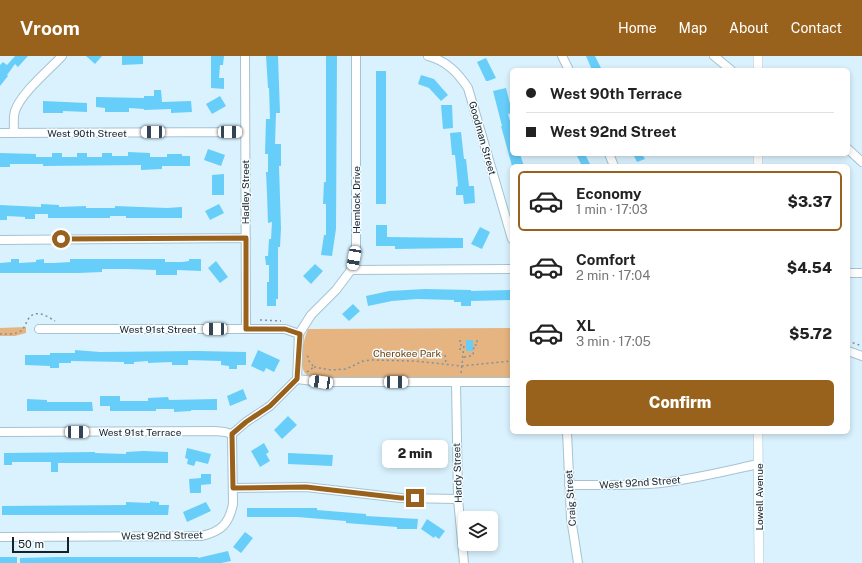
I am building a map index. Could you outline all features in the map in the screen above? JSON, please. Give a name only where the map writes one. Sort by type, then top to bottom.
[{"type":"street","points":[[14,133],[14,113],[18,103],[62,56]]},
{"type":"street","name":"Hadley Street","points":[[245,56],[246,329]]},
{"type":"street","name":"Hemlock Drive","points":[[297,379],[300,334],[311,315],[336,290],[351,270],[356,246],[356,56]]},
{"type":"street","name":"Goodman Street","points":[[428,56],[443,61],[453,68],[468,88],[510,232]]},
{"type":"street","points":[[562,56],[568,68]]},
{"type":"street","points":[[714,56],[728,68]]},
{"type":"street","points":[[758,56],[758,68]]},
{"type":"street","name":"West 90th Street","points":[[0,133],[245,132]]},
{"type":"street","points":[[850,151],[862,162]]},
{"type":"street","points":[[0,240],[246,238]]},
{"type":"street","points":[[351,270],[510,270]]},
{"type":"street","points":[[850,273],[862,273]]},
{"type":"street","name":"West 91st Street","points":[[39,329],[285,329],[300,334]]},
{"type":"street","points":[[850,352],[862,356]]},
{"type":"street","points":[[458,499],[401,498],[306,487],[233,488],[232,434],[246,422],[270,406],[297,379],[321,382],[510,382]]},
{"type":"street","name":"Hardy Street","points":[[456,382],[458,499],[464,563]]},
{"type":"street","name":"West 91st Terrace","points":[[0,432],[215,431],[232,434]]},
{"type":"street","name":"Craig Street","points":[[567,434],[571,518],[578,563]]},
{"type":"street","name":"Lowell Avenue","points":[[758,434],[759,563]]},
{"type":"street","name":"West 92nd Street","points":[[569,485],[661,483],[697,478],[758,464]]},
{"type":"street","name":"West 92nd Street","points":[[0,537],[193,536],[209,534],[219,530],[231,514],[233,504],[233,488]]},
{"type":"path","points":[[460,340],[460,350]]},
{"type":"path","points":[[464,357],[473,355],[474,345],[477,345],[477,340]]},
{"type":"path","points":[[850,342],[862,346]]},
{"type":"path","points":[[460,345],[464,345],[462,366]]},
{"type":"path","points":[[306,353],[309,361],[314,367],[331,370],[346,369],[363,361],[372,360],[462,366],[510,361]]},
{"type":"path","points":[[445,355],[446,364]]},
{"type":"path","points":[[480,360],[480,365]]},
{"type":"path","points":[[297,379],[314,367]]},
{"type":"green space","points":[[26,327],[26,333],[15,336],[0,336],[0,328]]},
{"type":"green space","name":"Cherokee Park","points":[[510,328],[510,377],[311,378],[306,375],[303,370],[302,363],[304,341],[308,329]]},
{"type":"building","points":[[15,56],[28,56],[18,67],[15,64],[0,86],[0,65],[3,62],[7,65]]},
{"type":"building","points":[[86,56],[102,56],[95,64]]},
{"type":"building","points":[[122,56],[143,56],[143,64],[122,65]]},
{"type":"building","points":[[211,56],[224,56],[223,65],[220,65],[219,78],[224,78],[224,89],[211,88]]},
{"type":"building","points":[[266,56],[278,56],[280,113],[276,113],[275,144],[281,144],[281,166],[279,166],[281,228],[280,247],[278,247],[278,299],[276,299],[276,306],[267,306],[269,265],[266,265],[265,256],[268,256],[272,222],[268,223],[266,172],[268,172],[268,154],[265,154],[266,119],[270,119]]},
{"type":"building","points":[[326,56],[337,56],[336,229],[332,256],[321,255],[324,235],[326,235],[326,204],[323,204],[324,182],[326,182]]},
{"type":"building","points":[[586,56],[595,56],[601,68],[591,68]]},
{"type":"building","points":[[486,58],[496,78],[488,81],[486,81],[477,62]]},
{"type":"building","points":[[376,71],[386,71],[386,204],[376,204]]},
{"type":"building","points":[[421,75],[434,79],[448,95],[441,101],[429,88],[418,84]]},
{"type":"building","points":[[506,88],[510,104],[510,114],[508,114],[510,121],[510,156],[521,156],[523,164],[511,164],[493,91]]},
{"type":"building","points":[[154,90],[161,90],[162,102],[191,101],[192,112],[171,113],[171,109],[144,110],[129,108],[129,112],[105,112],[105,108],[96,107],[96,97],[144,98],[144,96],[154,96]]},
{"type":"building","points":[[220,96],[226,106],[212,114],[206,104]]},
{"type":"building","points":[[43,101],[87,103],[87,112],[63,111],[63,113],[43,113]]},
{"type":"building","points":[[441,105],[452,105],[453,128],[443,129]]},
{"type":"building","points":[[461,132],[469,186],[474,186],[475,203],[464,204],[463,195],[456,195],[456,187],[458,186],[455,155],[452,155],[450,133]]},
{"type":"building","points":[[208,149],[225,155],[221,166],[204,160]]},
{"type":"building","points":[[128,152],[150,153],[150,157],[167,157],[167,154],[182,154],[182,156],[190,156],[190,166],[162,166],[162,169],[141,170],[141,165],[43,166],[43,164],[10,164],[10,167],[0,167],[0,153],[36,154],[36,157],[52,157],[52,153],[62,153],[62,157],[77,157],[77,153],[87,153],[87,157],[102,157],[102,153],[112,153],[112,156],[128,156]]},
{"type":"building","points":[[577,156],[586,156],[590,164],[581,164]]},
{"type":"building","points":[[634,156],[643,156],[645,159],[637,162]]},
{"type":"building","points":[[224,174],[224,195],[212,195],[212,175]]},
{"type":"building","points":[[41,204],[59,205],[59,207],[86,206],[86,208],[115,208],[115,206],[167,208],[182,207],[182,218],[126,218],[126,216],[110,216],[110,218],[48,218],[48,214],[35,214],[35,219],[7,216],[7,220],[0,220],[0,205],[41,207]]},
{"type":"building","points":[[219,204],[224,213],[210,220],[205,211]]},
{"type":"building","points":[[376,225],[387,225],[387,237],[463,238],[463,248],[395,249],[395,246],[376,246]]},
{"type":"building","points":[[480,227],[490,232],[482,249],[471,244]]},
{"type":"building","points":[[11,259],[19,259],[19,263],[36,262],[36,260],[44,259],[44,263],[54,263],[70,262],[70,259],[165,259],[165,262],[182,262],[189,261],[189,259],[201,259],[201,271],[177,270],[177,275],[156,275],[156,270],[128,269],[102,269],[102,272],[78,273],[0,273],[0,263],[11,262]]},
{"type":"building","points":[[216,261],[228,277],[220,283],[208,268]]},
{"type":"building","points":[[315,264],[323,271],[311,284],[303,276]]},
{"type":"building","points":[[425,289],[471,291],[510,290],[510,300],[471,301],[471,306],[461,306],[461,302],[454,302],[454,300],[417,299],[392,301],[368,306],[366,296],[389,291]]},
{"type":"building","points":[[353,304],[360,311],[349,321],[342,314]]},
{"type":"building","points":[[466,340],[473,340],[473,351],[466,351]]},
{"type":"building","points":[[75,350],[100,352],[246,352],[246,365],[237,365],[237,369],[229,369],[229,366],[221,365],[221,361],[188,360],[188,365],[172,365],[172,362],[148,363],[148,361],[134,362],[134,364],[124,364],[124,362],[71,361],[71,363],[59,363],[59,368],[50,368],[50,366],[25,365],[25,355],[75,353]]},
{"type":"building","points":[[258,350],[280,360],[274,372],[266,368],[264,372],[251,366]]},
{"type":"building","points":[[243,389],[247,399],[230,406],[227,396]]},
{"type":"building","points":[[100,396],[120,396],[120,401],[148,401],[148,398],[168,397],[169,400],[217,399],[217,410],[191,410],[174,412],[174,409],[156,409],[156,411],[110,411],[110,406],[100,406]]},
{"type":"building","points":[[27,399],[47,400],[47,402],[92,402],[93,411],[27,411]]},
{"type":"building","points":[[288,416],[297,425],[282,439],[274,430]]},
{"type":"building","points":[[264,443],[269,452],[266,454],[270,461],[260,467],[251,451]]},
{"type":"building","points":[[187,448],[211,454],[208,464],[196,461],[194,466],[187,464],[188,459],[185,458]]},
{"type":"building","points":[[95,452],[126,454],[126,452],[168,452],[168,463],[58,463],[58,472],[51,472],[51,462],[12,462],[12,465],[4,465],[4,453]]},
{"type":"building","points":[[288,453],[333,455],[332,466],[288,464]]},
{"type":"building","points":[[201,474],[211,474],[211,484],[201,485],[201,493],[190,493],[189,479],[201,478]]},
{"type":"building","points":[[150,501],[159,502],[159,505],[169,505],[168,515],[2,515],[2,506],[126,505],[126,502],[150,503]]},
{"type":"building","points":[[206,502],[211,511],[187,522],[183,512]]},
{"type":"building","points":[[247,508],[317,508],[317,510],[366,514],[366,516],[418,519],[417,529],[397,529],[397,527],[297,517],[247,517]]},
{"type":"building","points":[[427,519],[445,531],[439,539],[435,536],[434,538],[421,529]]},
{"type":"building","points":[[245,532],[253,538],[241,553],[233,547]]},
{"type":"building","points":[[228,551],[231,561],[221,563],[20,563],[20,558],[198,558]]},
{"type":"building","points":[[0,557],[17,557],[17,563],[0,563]]},
{"type":"route","points":[[61,239],[246,238],[246,329],[285,329],[300,334],[298,344],[297,379],[270,406],[246,422],[232,434],[233,488],[306,487],[401,498],[415,498]]}]
